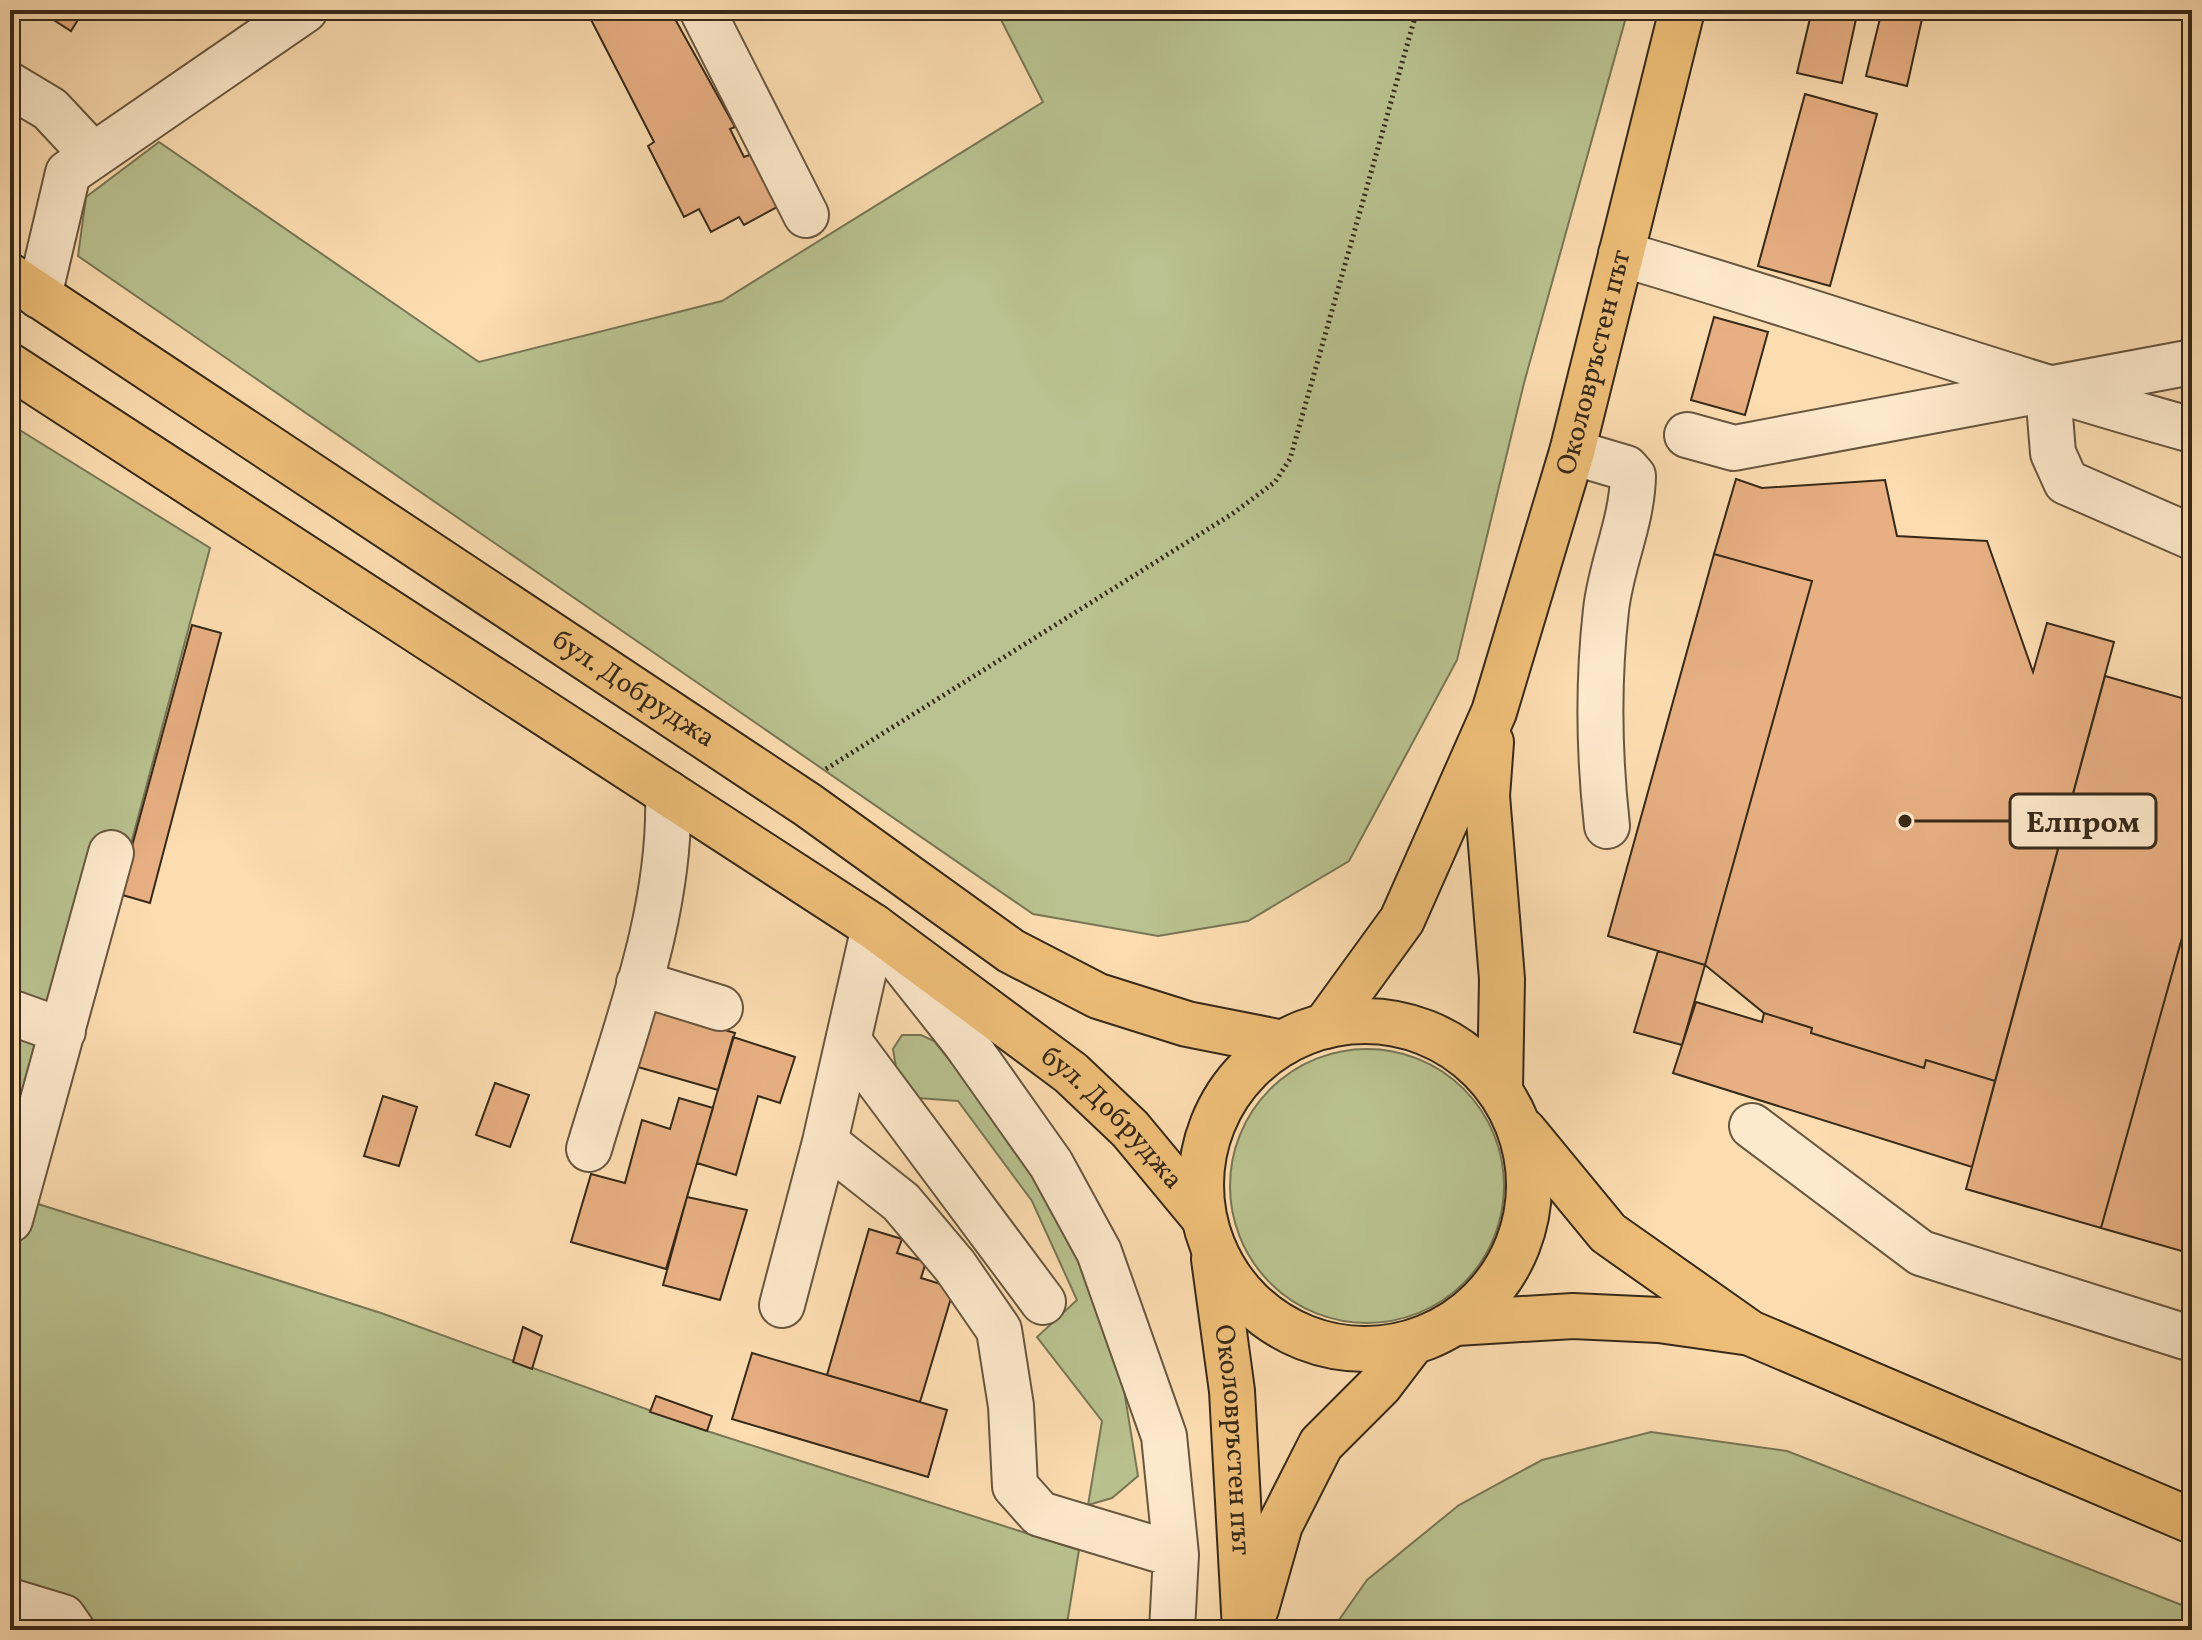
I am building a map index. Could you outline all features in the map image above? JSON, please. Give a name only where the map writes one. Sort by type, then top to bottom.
[{"type":"main road","name":"Околовръстен път","points":[[1325,1026],[1402,920],[1494,712],[1572,452],[1682,10]]},
{"type":"main road","name":"бул. Добруджа","points":[[25,286],[789,793],[1011,951],[1098,996],[1187,1024],[1283,1043]]},
{"type":"main road","name":"бул. Добруджа","points":[[10,366],[874,927],[1071,1073],[1130,1129],[1208,1233],[1237,1288],[1252,1306],[1279,1326],[1310,1341],[1344,1349],[1378,1350],[1412,1343]]},
{"type":"main road","name":"Околовръстен път","points":[[1494,712],[1487,796],[1509,1106]]},
{"type":"main road","name":"Околовръстен път","points":[[1247,1630],[1232,1391],[1200,1184],[1204,1150],[1215,1117],[1232,1088],[1247,1071],[1283,1043],[1325,1026],[1356,1021],[1417,1029],[1445,1041],[1470,1059],[1608,1233],[1750,1333]]},
{"type":"main road","points":[[1412,1343],[1456,1323],[1485,1299],[1508,1269],[1523,1234],[1530,1197],[1528,1159],[1509,1106]]},
{"type":"main road","points":[[1456,1323],[1573,1316],[1659,1320],[1750,1333],[2192,1521]]},
{"type":"main road","name":"Околовръстен път","points":[[1247,1630],[1280,1525],[1321,1444],[1380,1385],[1412,1343]]},
{"type":"lane","points":[[25,286],[68,173],[305,10]]},
{"type":"lane","points":[[702,10],[806,215]]},
{"type":"lane","points":[[10,85],[50,109],[93,155]]},
{"type":"lane","points":[[1621,254],[1713,280],[2048,391],[2192,430]]},
{"type":"lane","points":[[1687,435],[1734,448],[2192,362]]},
{"type":"lane","points":[[2048,391],[2053,453],[2066,482],[2192,537]]},
{"type":"lane","points":[[1572,452],[1626,468],[1633,476],[1633,503],[1606,608],[1600,766],[1607,826]]},
{"type":"lane","points":[[589,1149],[639,983],[666,868],[668,793]]},
{"type":"lane","points":[[10,1220],[111,853]]},
{"type":"lane","points":[[782,1305],[850,1043],[874,927]]},
{"type":"lane","points":[[874,927],[964,1041],[1051,1164],[1099,1252],[1164,1436],[1176,1555],[1172,1630]]},
{"type":"lane","points":[[639,983],[720,1008]]},
{"type":"lane","points":[[10,1012],[63,1031]]},
{"type":"lane","points":[[850,1043],[1043,1302]]},
{"type":"lane","points":[[1752,1126],[1921,1253],[2192,1339]]},
{"type":"lane","points":[[825,1142],[901,1202],[955,1266],[999,1330],[1011,1406],[1015,1486],[1040,1514],[1176,1555]]},
{"type":"lane","points":[[10,1601],[63,1617],[72,1630]]},
{"type":"path","points":[[789,793],[1232,514],[1275,482],[1290,459],[1417,10]]},
{"type":"green space","points":[[996,10],[1628,10],[1524,383],[1457,660],[1349,861],[1248,921],[1158,936],[1033,914],[78,256],[86,197],[159,142],[479,362],[722,301],[1043,102]]},
{"type":"green space","points":[[10,424],[210,548],[35,1203],[381,1313],[707,1431],[1079,1550],[1066,1630],[10,1630]]},
{"type":"green space","points":[[902,1035],[921,1035],[934,1041],[1036,1169],[1078,1254],[1123,1384],[1138,1476],[1112,1498],[1088,1505],[1102,1421],[1037,1337],[1077,1300],[1032,1201],[958,1101],[918,1098],[896,1068],[893,1049]]},
{"type":"green space","points":[[1367,1049],[1407,1055],[1443,1072],[1464,1089],[1481,1110],[1498,1146],[1504,1186],[1498,1226],[1481,1262],[1464,1283],[1443,1300],[1407,1317],[1367,1323],[1327,1317],[1291,1300],[1270,1283],[1253,1262],[1236,1226],[1230,1186],[1236,1146],[1253,1110],[1270,1089],[1291,1072],[1327,1055]]},
{"type":"green space","points":[[1651,1432],[1787,1451],[2192,1609],[2192,1630],[1332,1630],[1367,1580],[1459,1505],[1542,1460]]},
{"type":"building","points":[[38,10],[84,10],[71,31]]},
{"type":"building","points":[[586,10],[670,10],[735,127],[730,129],[744,157],[752,154],[779,206],[744,225],[739,217],[711,232],[699,209],[684,217],[648,146],[654,142]]},
{"type":"building","points":[[1812,10],[1858,10],[1842,83],[1797,73]]},
{"type":"building","points":[[1882,10],[1924,10],[1907,86],[1866,76]]},
{"type":"building","points":[[1805,94],[1877,114],[1830,286],[1758,266]]},
{"type":"building","points":[[1714,317],[1768,332],[1745,415],[1691,400]]},
{"type":"building","points":[[1736,479],[1762,488],[1885,480],[1897,536],[1987,541],[2033,672],[2047,623],[2114,642],[1995,1081],[1926,1060],[1924,1068],[1811,1033],[1812,1028],[1764,1013],[1705,965],[1812,581],[1714,554]]},
{"type":"building","points":[[1714,554],[1812,581],[1705,965],[1608,936]]},
{"type":"building","points":[[192,625],[221,633],[150,903],[119,894]]},
{"type":"building","points":[[2105,676],[2192,701],[2192,902],[2101,1228],[1966,1189]]},
{"type":"building","points":[[2192,902],[2192,1254],[2101,1228]]},
{"type":"building","points":[[1658,951],[1705,965],[1682,1045],[1634,1032]]},
{"type":"building","points":[[1696,1002],[1762,1022],[1764,1013],[1812,1028],[1811,1033],[1924,1068],[1926,1060],[1995,1081],[1972,1167],[1673,1073]]},
{"type":"building","points":[[640,1005],[735,1033],[718,1090],[624,1063]]},
{"type":"building","points":[[733,1037],[795,1057],[780,1103],[758,1096],[736,1175],[697,1163]]},
{"type":"building","points":[[495,1083],[529,1095],[510,1147],[476,1135]]},
{"type":"building","points":[[383,1096],[417,1107],[399,1166],[364,1156]]},
{"type":"building","points":[[679,1098],[713,1108],[666,1269],[571,1242],[591,1174],[625,1183],[642,1120],[670,1129]]},
{"type":"building","points":[[687,1197],[747,1210],[720,1300],[663,1285]]},
{"type":"building","points":[[869,1229],[902,1239],[897,1253],[926,1262],[921,1278],[954,1288],[920,1402],[827,1375]]},
{"type":"building","points":[[523,1327],[542,1336],[532,1369],[513,1362]]},
{"type":"building","points":[[752,1353],[947,1410],[928,1477],[732,1419]]},
{"type":"building","points":[[656,1396],[712,1416],[707,1431],[650,1412]]},
{"type":"place","name":"Елпром","points":[[1905,821]]}]
